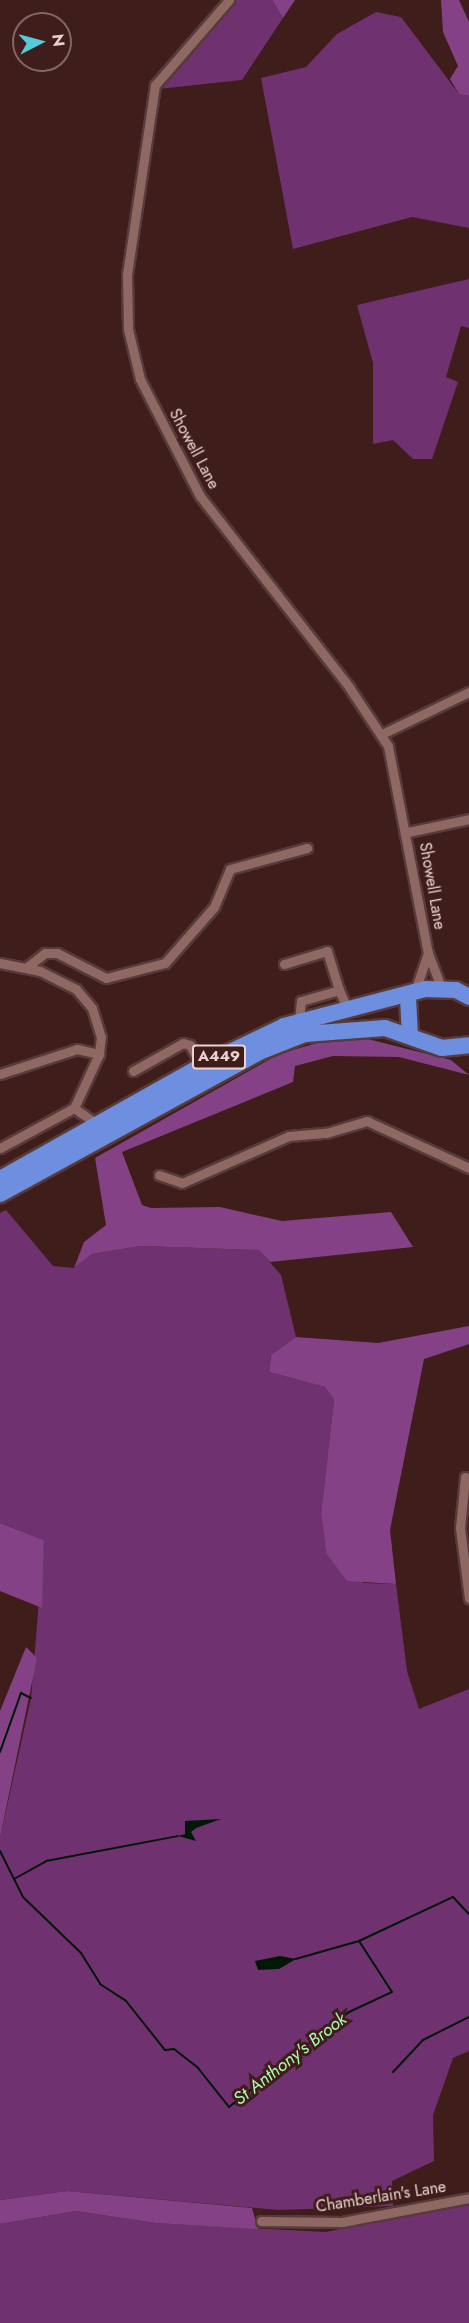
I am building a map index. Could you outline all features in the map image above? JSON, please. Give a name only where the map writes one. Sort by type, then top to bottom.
[{"type":"highway","points":[[469,998],[442,989],[412,994],[410,1033],[461,1047],[469,1057]]},
{"type":"highway","name":"A449","points":[[0,1179],[201,1066],[299,1020],[412,994]]},
{"type":"highway","name":"A449","points":[[0,1194],[287,1040],[328,1029],[410,1033]]},
{"type":"street","name":"Showell Lane","points":[[229,0],[155,86],[127,275],[128,329],[140,379],[200,496],[382,734],[408,832],[428,953],[442,989]]},
{"type":"street","points":[[382,734],[469,692]]},
{"type":"street","points":[[408,832],[469,819]]},
{"type":"street","points":[[27,967],[45,953],[57,953],[106,978],[165,963],[214,907],[230,869],[307,848]]},
{"type":"street","points":[[284,964],[327,951],[347,1008]]},
{"type":"street","name":"Showell Lane","points":[[412,994],[428,953]]},
{"type":"street","points":[[0,963],[27,967],[76,988],[92,1008],[101,1037],[99,1054],[74,1108],[0,1148]]},
{"type":"street","points":[[299,1020],[301,1001],[339,990]]},
{"type":"street","points":[[134,1071],[183,1043],[190,1045],[201,1066]]},
{"type":"street","points":[[0,1074],[77,1049],[99,1054]]},
{"type":"street","points":[[74,1108],[98,1125]]},
{"type":"street","points":[[159,1174],[182,1183],[289,1136],[326,1133],[358,1122],[469,1168]]},
{"type":"street","points":[[465,1478],[460,1528],[469,1598]]},
{"type":"street","name":"Chamberlain's Lane","points":[[261,2221],[342,2222],[469,2198]]},
{"type":"shaded area","points":[[233,0],[272,0],[283,18],[242,80],[158,89]]},
{"type":"shaded area","points":[[272,0],[295,0],[283,18]]},
{"type":"shaded area","points":[[441,0],[459,0],[469,22],[469,96],[459,94],[450,79],[458,66],[443,32]]},
{"type":"shaded area","points":[[376,12],[401,17],[459,94],[469,96],[469,228],[412,217],[293,249],[261,78],[306,67],[337,34]]},
{"type":"shaded area","points":[[469,279],[469,328],[461,326],[446,377],[458,382],[432,459],[413,459],[393,440],[373,444],[373,363],[357,305]]},
{"type":"shaded area","points":[[348,1034],[451,1060],[469,1075],[399,1057],[333,1056],[295,1066],[293,1082],[122,1152],[142,1205],[151,1208],[220,1207],[282,1221],[391,1212],[413,1247],[270,1262],[259,1250],[141,1246],[92,1254],[74,1268],[84,1242],[106,1225],[95,1158],[279,1054]]},
{"type":"shaded area","points":[[6,1210],[53,1266],[74,1268],[92,1254],[141,1246],[259,1250],[281,1275],[296,1337],[271,1355],[269,1372],[325,1387],[334,1400],[321,1513],[326,1553],[364,1583],[396,1584],[407,1671],[419,1709],[469,1689],[469,2051],[453,2058],[433,2115],[434,2161],[392,2181],[393,2206],[278,2210],[67,2191],[0,2200],[0,1838],[31,1698],[44,1540],[0,1523],[0,1213]]},
{"type":"shaded area","points":[[469,1326],[469,1344],[424,1359],[390,1530],[396,1584],[347,1581],[326,1553],[321,1513],[334,1400],[325,1387],[269,1372],[271,1355],[296,1337],[378,1343]]},
{"type":"shaded area","points":[[0,1523],[44,1540],[42,1608],[0,1591]]},
{"type":"shaded area","points":[[26,1647],[37,1658],[0,1838],[0,1711]]},
{"type":"shaded area","points":[[221,1819],[191,1832],[196,1841],[178,1836],[185,1834],[185,1821]]},
{"type":"shaded area","points":[[280,1956],[296,1959],[279,1969],[258,1970],[255,1961]]},
{"type":"shaded area","points":[[67,2191],[252,2208],[258,2229],[155,2223],[76,2211],[0,2224],[0,2200]]},
{"type":"shaded area","points":[[469,2202],[469,2323],[0,2323],[0,2224],[76,2211],[155,2223],[326,2232]]},
{"type":"waterway","points":[[0,1752],[21,1693],[31,1698]]},
{"type":"waterway","points":[[14,1879],[46,1861],[178,1836]]},
{"type":"waterway","name":"St Anthony's Brook","points":[[0,1851],[23,1897],[81,1953],[100,1984],[126,2001],[165,2050],[174,2049],[198,2068],[229,2107],[349,2012],[392,1992],[359,1941],[296,1959]]},
{"type":"waterway","points":[[359,1941],[453,1897],[469,1914]]},
{"type":"waterway","points":[[393,2072],[423,2040],[469,2017]]}]
